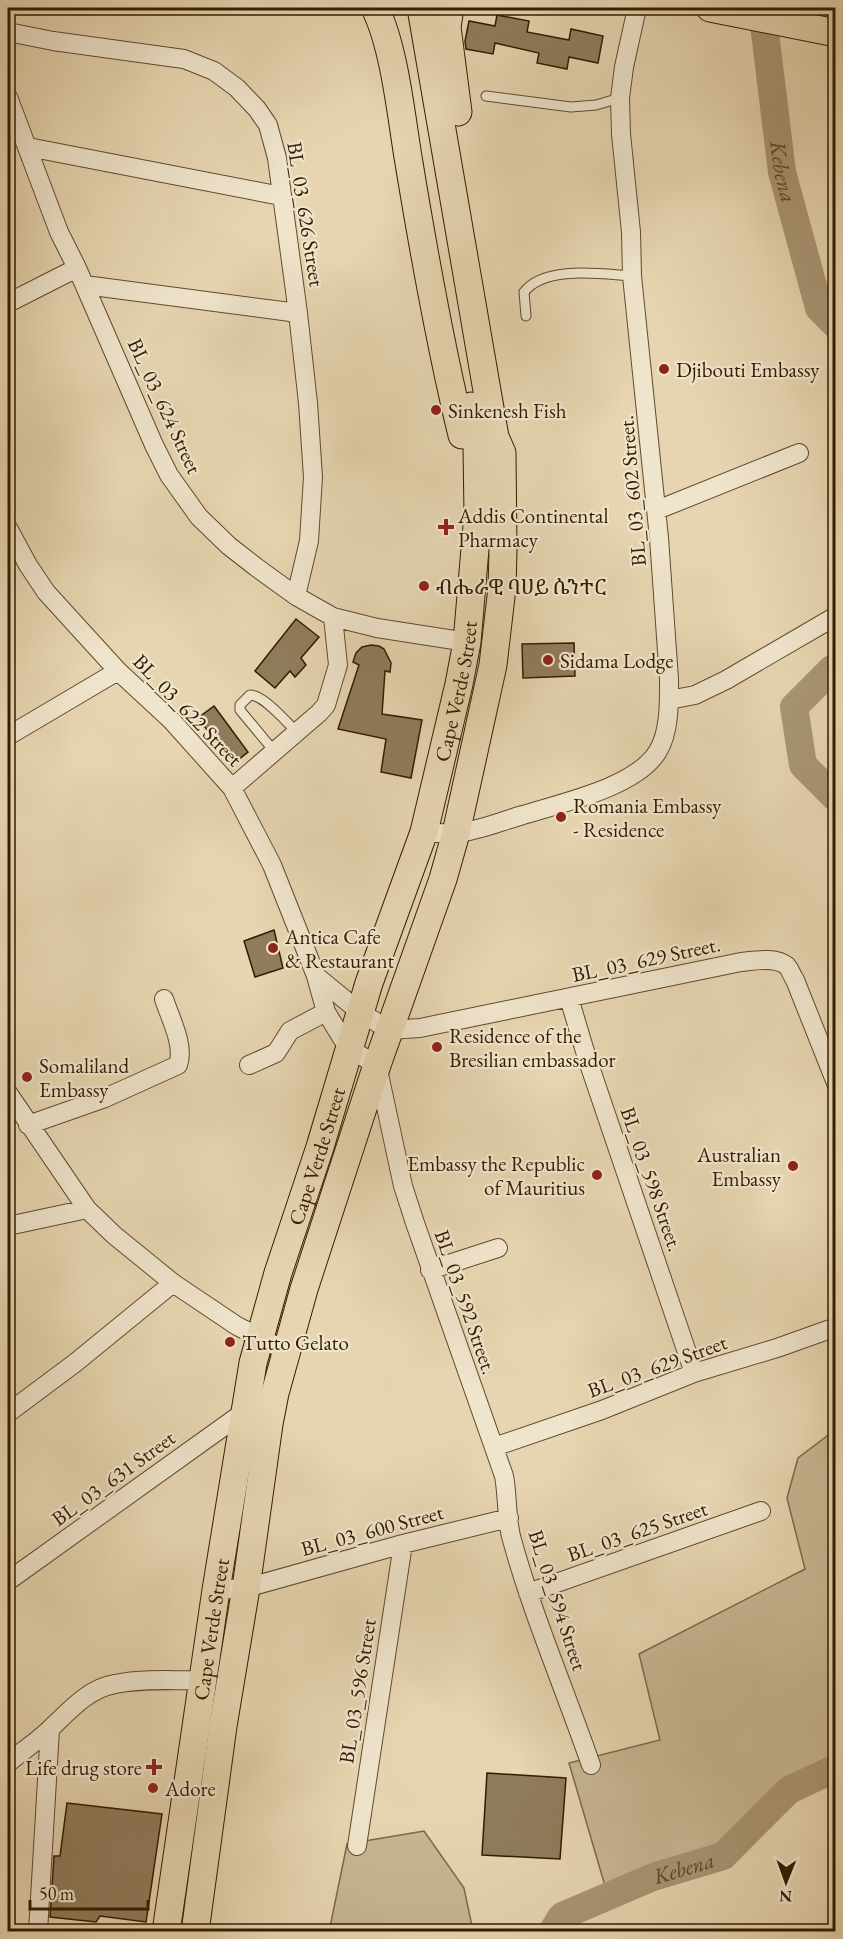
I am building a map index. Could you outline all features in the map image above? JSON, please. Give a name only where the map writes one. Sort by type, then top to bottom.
[{"type":"main road","points":[[375,8],[384,31],[396,86],[423,247],[451,392],[463,440],[478,473]]},
{"type":"main road","points":[[404,8],[476,379]]},
{"type":"main road","points":[[421,8],[476,379]]},
{"type":"main road","points":[[450,8],[447,27],[448,47],[507,413],[509,432],[502,453]]},
{"type":"main road","points":[[710,8],[836,33]]},
{"type":"main road","name":"Cape Verde Street","points":[[166,1932],[216,1590],[244,1412],[259,1338],[320,1147],[348,1048],[389,925],[424,832],[459,684],[467,642],[476,551],[478,473],[476,379]]},
{"type":"main road","name":"Cape Verde Street","points":[[195,1932],[223,1726],[246,1588],[269,1424],[286,1351],[377,1065],[443,879],[456,833],[493,664],[503,550],[502,453],[476,379]]},
{"type":"street","name":"BL_03_602 Street.","points":[[424,832],[456,833],[477,829],[592,794],[633,774],[647,764],[658,751],[666,729],[669,700],[657,510],[632,276],[631,232],[621,134],[620,98],[624,67],[637,8]]},
{"type":"street","name":"BL_03_626 Street","points":[[8,32],[53,41],[184,59],[214,71],[237,88],[268,124],[277,158],[298,313],[313,477],[309,541],[296,596]]},
{"type":"street","name":"BL_03_624 Street","points":[[8,97],[59,232],[85,285],[169,475],[199,517],[230,546],[296,596],[333,617],[377,628],[467,642]]},
{"type":"street","points":[[28,147],[281,196]]},
{"type":"street","points":[[8,303],[77,268]]},
{"type":"street","points":[[85,285],[298,313]]},
{"type":"street","points":[[657,510],[799,453]]},
{"type":"street","name":"BL_03_622 Street","points":[[8,528],[46,592],[118,671],[172,721],[232,788],[272,865],[316,976],[326,1012],[348,1048]]},
{"type":"street","points":[[669,700],[694,695],[726,680],[836,616]]},
{"type":"street","points":[[232,788],[326,705],[338,665],[333,617]]},
{"type":"street","points":[[8,736],[118,671]]},
{"type":"street","name":"BL_03_629 Street.","points":[[389,1030],[420,1028],[730,963],[779,962],[787,966],[795,980],[836,1083]]},
{"type":"street","points":[[316,976],[360,1012],[389,1030]]},
{"type":"street","name":"BL_03_598 Street.","points":[[569,998],[587,1058],[694,1373]]},
{"type":"street","points":[[28,1125],[105,1098],[178,1065],[181,1057],[164,999]]},
{"type":"street","points":[[249,1065],[276,1053],[290,1031],[326,1012]]},
{"type":"street","points":[[348,1048],[377,1065]]},
{"type":"street","name":"BL_03_592 Street.","points":[[377,1065],[403,1186],[430,1270],[494,1447]]},
{"type":"street","points":[[8,1093],[87,1209],[114,1235],[173,1283],[237,1326],[286,1351]]},
{"type":"street","points":[[8,1226],[87,1209]]},
{"type":"street","points":[[430,1270],[498,1248]]},
{"type":"street","points":[[8,1413],[75,1363],[173,1283]]},
{"type":"street","name":"BL_03_629 Street","points":[[494,1447],[602,1410],[694,1373],[836,1327]]},
{"type":"street","name":"BL_03_631 Street","points":[[8,1581],[244,1412]]},
{"type":"street","name":"BL_03_594 Street","points":[[494,1447],[507,1493],[511,1536],[528,1593],[591,1765]]},
{"type":"street","name":"BL_03_625 Street","points":[[528,1593],[761,1511]]},
{"type":"street","name":"BL_03_600 Street","points":[[216,1590],[246,1588],[403,1544],[510,1518]]},
{"type":"street","name":"BL_03_596 Street","points":[[357,1846],[403,1544]]},
{"type":"street","points":[[8,1763],[50,1729],[64,1714],[84,1699],[112,1684],[203,1680]]},
{"type":"street","points":[[38,1932],[50,1729]]},
{"type":"lane","points":[[486,96],[572,107],[596,105],[620,98]]},
{"type":"lane","points":[[526,316],[524,292],[531,283],[549,276],[577,274],[632,276]]},
{"type":"lane","points":[[274,751],[240,710],[240,705],[250,695],[256,695],[297,732]]},
{"type":"shaded area","points":[[835,1430],[835,1757],[781,1782],[716,1848],[644,1868],[605,1886],[569,1763],[660,1740],[639,1654],[805,1569],[787,1498],[798,1458]]},
{"type":"shaded area","points":[[424,1831],[464,1888],[473,1931],[329,1932],[347,1844]]},
{"type":"building","points":[[497,15],[529,21],[527,32],[569,40],[571,29],[603,36],[598,63],[569,57],[567,69],[537,63],[539,53],[495,43],[493,54],[466,49],[465,41],[469,21],[495,26]]},
{"type":"building","points":[[296,619],[319,637],[301,658],[306,665],[295,677],[290,671],[275,688],[255,671]]},
{"type":"building","name":"Sidama Lodge","points":[[574,643],[575,676],[523,678],[522,644]]},
{"type":"building","points":[[371,645],[384,649],[391,663],[390,672],[385,671],[382,714],[422,720],[411,778],[381,772],[386,739],[338,729],[359,665],[353,662],[356,653],[362,647]]},
{"type":"building","points":[[214,706],[248,752],[233,764],[198,718]]},
{"type":"building","points":[[274,930],[283,968],[255,977],[244,941]]},
{"type":"building","points":[[487,1773],[566,1778],[560,1859],[482,1855]]},
{"type":"building","points":[[67,1803],[162,1814],[146,1922],[100,1916],[96,1922],[50,1917],[54,1856],[60,1856]]},
{"type":"waterway","name":"Kebena","points":[[762,8],[782,172],[819,308],[836,325]]},
{"type":"waterway","name":"Kebena","points":[[836,669],[832,669],[794,707],[803,765],[836,798]]},
{"type":"waterway","name":"Kebena","points":[[552,1932],[562,1916],[653,1877],[723,1856],[789,1790],[836,1768]]},
{"type":"place","name":"Djibouti Embassy","points":[[664,369]]},
{"type":"place","name":"Sinkenesh Fish","points":[[436,410]]},
{"type":"place","name":"Addis Continental Pharmacy","points":[[446,527]]},
{"type":"place","name":"ብሔራዊ ባሀይ ሴንተር","points":[[424,586]]},
{"type":"place","name":"Sidama Lodge","points":[[548,660]]},
{"type":"place","name":"Romania Embassy - Residence","points":[[561,817]]},
{"type":"place","name":"Antica Cafe & Restaurant","points":[[273,948]]},
{"type":"place","name":"Residence of the Bresilian embassador","points":[[437,1047]]},
{"type":"place","name":"Somaliland Embassy","points":[[27,1077]]},
{"type":"place","name":"Australian Embassy","points":[[793,1166]]},
{"type":"place","name":"Embassy the Republic of Mauritius","points":[[597,1175]]},
{"type":"place","name":"Tutto Gelato","points":[[230,1342]]},
{"type":"place","name":"Life drug store","points":[[154,1767]]},
{"type":"place","name":"Adore","points":[[153,1788]]}]
